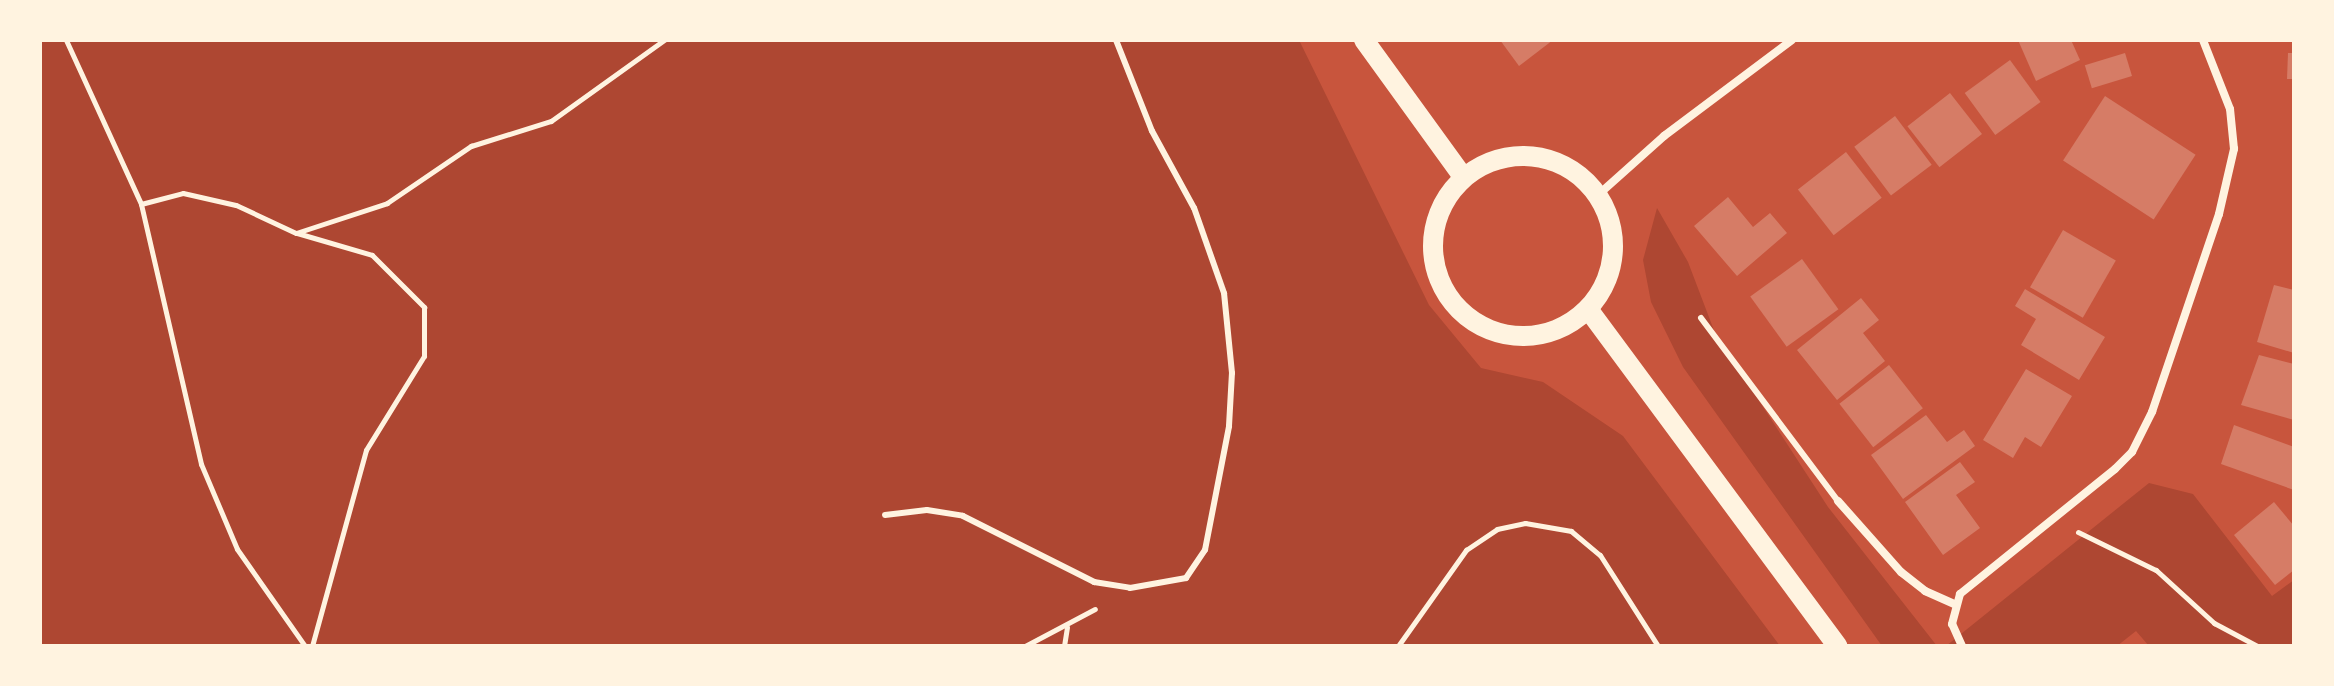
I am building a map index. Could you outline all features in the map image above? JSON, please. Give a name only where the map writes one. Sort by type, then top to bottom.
[{"type":"main road","points":[[1364,40],[1464,178]]},
{"type":"main road","points":[[1520,156],[1550,159],[1577,173],[1598,195],[1611,222],[1613,253],[1605,284],[1588,309],[1564,326],[1537,335],[1508,335],[1481,325],[1457,308],[1441,284],[1433,256],[1440,213],[1464,178],[1490,162],[1520,156]]},
{"type":"main road","points":[[1588,309],[1837,646]]},
{"type":"street","points":[[1598,195],[1664,136],[1792,40]]},
{"type":"street","points":[[1962,646],[1952,624],[1954,604],[1970,582],[2132,452],[2152,412],[2230,175],[2233,129],[2203,40]]},
{"type":"street","points":[[1838,501],[1901,572],[1925,591],[1954,604]]},
{"type":"lane","points":[[885,515],[927,510],[963,516],[1094,582],[1130,588],[1186,578],[1205,550],[1222,480],[1232,373],[1224,293],[1194,208],[1152,131],[1116,40]]},
{"type":"lane","points":[[1701,318],[1838,501]]},
{"type":"path","points":[[66,40],[141,204],[201,464],[237,549],[305,646]]},
{"type":"path","points":[[296,233],[387,203],[471,146],[551,121],[664,40]]},
{"type":"path","points":[[141,204],[183,193],[236,205],[296,233],[372,255],[424,307],[424,356],[366,450],[312,646]]},
{"type":"path","points":[[2062,510],[2091,542],[2156,570],[2214,623],[2257,646]]},
{"type":"path","points":[[1398,646],[1466,550],[1497,529],[1525,523],[1571,531],[1600,555],[1658,646]]},
{"type":"path","points":[[1025,646],[1067,626],[1130,588]]},
{"type":"path","points":[[1064,646],[1067,626]]},
{"type":"shaded area","points":[[40,40],[1299,40],[1429,305],[1481,368],[1543,382],[1623,436],[1780,646],[40,646]]},
{"type":"shaded area","points":[[1657,208],[1688,262],[1715,333],[1828,507],[1937,646],[1882,646],[1683,367],[1651,302],[1643,260]]},
{"type":"shaded area","points":[[2149,483],[2193,494],[2272,596],[2294,580],[2294,646],[2149,646],[2136,631],[2117,646],[1946,646]]},
{"type":"building","points":[[1500,40],[1553,40],[1519,66]]},
{"type":"building","points":[[2018,40],[2071,40],[2080,60],[2036,81]]},
{"type":"building","points":[[2125,53],[2132,76],[2092,88],[2085,65]]},
{"type":"building","points":[[2288,53],[2294,53],[2294,79],[2287,79]]},
{"type":"building","points":[[2010,60],[2041,102],[1995,135],[1965,93]]},
{"type":"building","points":[[1950,93],[1982,134],[1939,167],[1907,126]]},
{"type":"building","points":[[2105,96],[2196,155],[2154,219],[2063,161]]},
{"type":"building","points":[[1895,116],[1932,165],[1891,195],[1854,147]]},
{"type":"building","points":[[1846,152],[1882,198],[1834,235],[1798,190]]},
{"type":"building","points":[[1728,197],[1753,227],[1770,213],[1787,233],[1737,276],[1694,226]]},
{"type":"building","points":[[2063,230],[2116,260],[2083,318],[2030,287]]},
{"type":"building","points":[[1802,259],[1838,309],[1787,347],[1750,297]]},
{"type":"building","points":[[2274,285],[2294,290],[2294,353],[2257,342]]},
{"type":"building","points":[[2025,289],[2105,337],[2079,380],[2021,345],[2036,319],[2015,306]]},
{"type":"building","points":[[1861,298],[1879,320],[1863,333],[1885,361],[1837,400],[1797,350]]},
{"type":"building","points":[[2259,355],[2294,364],[2294,420],[2241,405]]},
{"type":"building","points":[[1889,365],[1923,408],[1873,447],[1839,404]]},
{"type":"building","points":[[2026,369],[2072,396],[2041,447],[2025,437],[2013,458],[1983,440]]},
{"type":"building","points":[[1926,415],[1947,442],[1964,430],[1975,446],[1903,499],[1871,455]]},
{"type":"building","points":[[2234,425],[2294,447],[2294,490],[2221,464]]},
{"type":"building","points":[[1960,462],[1975,482],[1956,495],[1980,528],[1943,555],[1905,502]]},
{"type":"building","points":[[2274,502],[2294,526],[2294,570],[2275,585],[2234,535]]}]
